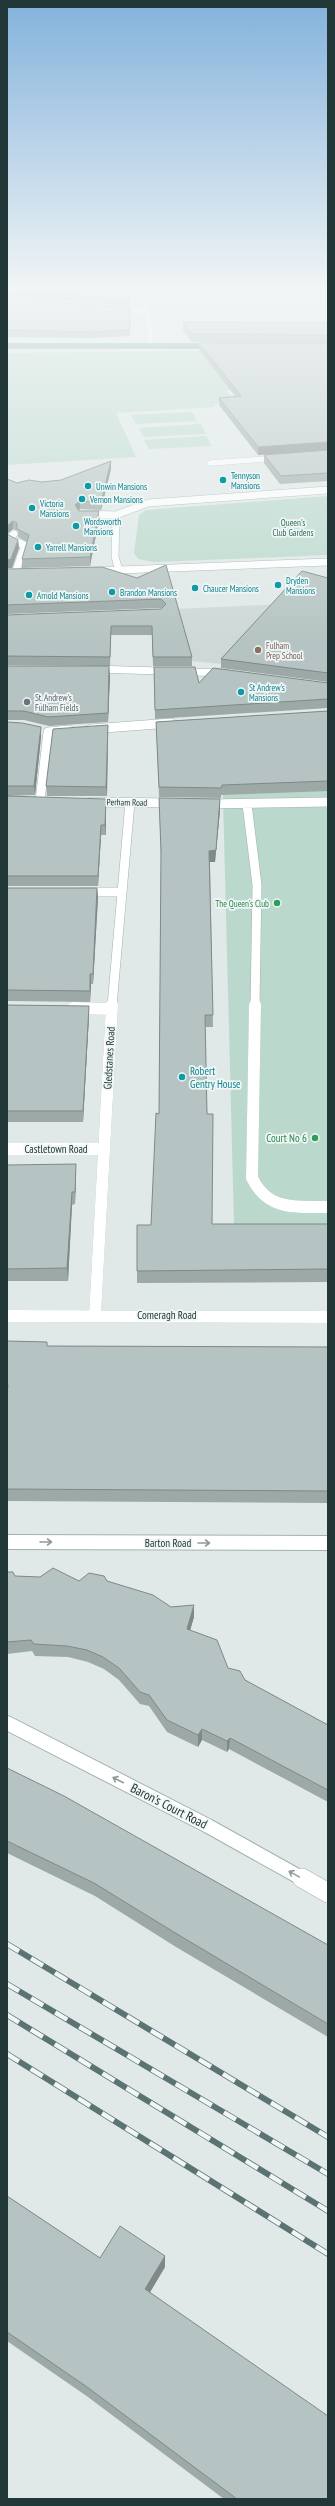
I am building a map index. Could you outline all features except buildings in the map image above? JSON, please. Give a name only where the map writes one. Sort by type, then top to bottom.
[{"type":"street","points":[[210,463],[289,457]]},
{"type":"street","points":[[80,514],[116,516],[130,508],[148,503],[328,490]]},
{"type":"street","points":[[116,516],[119,527],[114,554],[119,570]]},
{"type":"street","points":[[7,573],[18,573],[24,545],[9,539],[14,534]]},
{"type":"street","points":[[89,571],[328,562]]},
{"type":"street","points":[[83,669],[153,670],[238,674]]},
{"type":"street","points":[[40,801],[45,731],[180,723]]},
{"type":"street","name":"Perham Road","points":[[78,801],[223,804],[328,802]]},
{"type":"street","name":"Gledstanes Road","points":[[95,1315],[112,1009],[130,802]]},
{"type":"street","points":[[247,804],[257,885],[252,1178],[256,1190],[269,1201],[293,1205],[328,1207]]},
{"type":"street","points":[[75,892],[121,892]]},
{"type":"street","points":[[60,1008],[112,1009]]},
{"type":"street","name":"Castletown Road","points":[[7,1149],[104,1149]]},
{"type":"street","name":"Comeragh Road","points":[[7,1316],[95,1315],[328,1317]]},
{"type":"street","name":"Barton Road","points":[[7,1542],[328,1543]]},
{"type":"street","name":"Baron's Court Road","points":[[7,1723],[208,1826],[328,1893]]},
{"type":"shaded area","name":"Fulham Prep School","points":[[328,602],[242,666],[191,661],[187,639],[176,609]]},
{"type":"green space","points":[[7,408],[199,408],[116,413],[136,457],[7,465]]},
{"type":"green space","points":[[192,412],[197,421],[136,424],[131,415]]},
{"type":"green space","points":[[201,424],[206,434],[144,437],[139,428]]},
{"type":"green space","points":[[206,436],[212,446],[149,449],[144,440]]},
{"type":"green space","name":"Queen's Club Gardens","points":[[328,496],[328,555],[153,562],[138,559],[134,553],[139,515],[146,510]]},
{"type":"green space","name":"The Queen’s Club","points":[[328,724],[328,1224],[234,1224],[222,759]]},
{"type":"railway","points":[[7,1944],[328,2137]]},
{"type":"railway","points":[[7,1984],[328,2174]]},
{"type":"railway","points":[[7,2015],[328,2211]]},
{"type":"railway","points":[[7,2054],[328,2254]]},
{"type":"place","name":"Tennyson Mansions","points":[[223,480]]},
{"type":"place","name":"Unwin Mansions","points":[[88,486]]},
{"type":"place","name":"Vernon Mansions","points":[[82,499]]},
{"type":"place","name":"Victoria Mansions","points":[[32,508]]},
{"type":"place","name":"Wordsworth Mansions","points":[[76,526]]},
{"type":"place","name":"Yarrell Mansions","points":[[38,547]]},
{"type":"place","name":"Dryden Mansions","points":[[278,585]]},
{"type":"place","name":"Chaucer Mansions","points":[[195,588]]},
{"type":"place","name":"Brandon Mansions","points":[[112,592]]},
{"type":"place","name":"Arnold Mansions","points":[[29,595]]},
{"type":"place","name":"Fulham Prep School","points":[[258,650]]},
{"type":"place","name":"St Andrew's Mansions","points":[[241,692]]},
{"type":"place","name":"St. Andrew's Fulham Fields","points":[[27,702]]},
{"type":"place","name":"The Queen’s Club","points":[[277,903]]},
{"type":"place","name":"Robert Gentry House","points":[[182,1077]]},
{"type":"place","name":"Court No 6","points":[[315,1138]]}]
